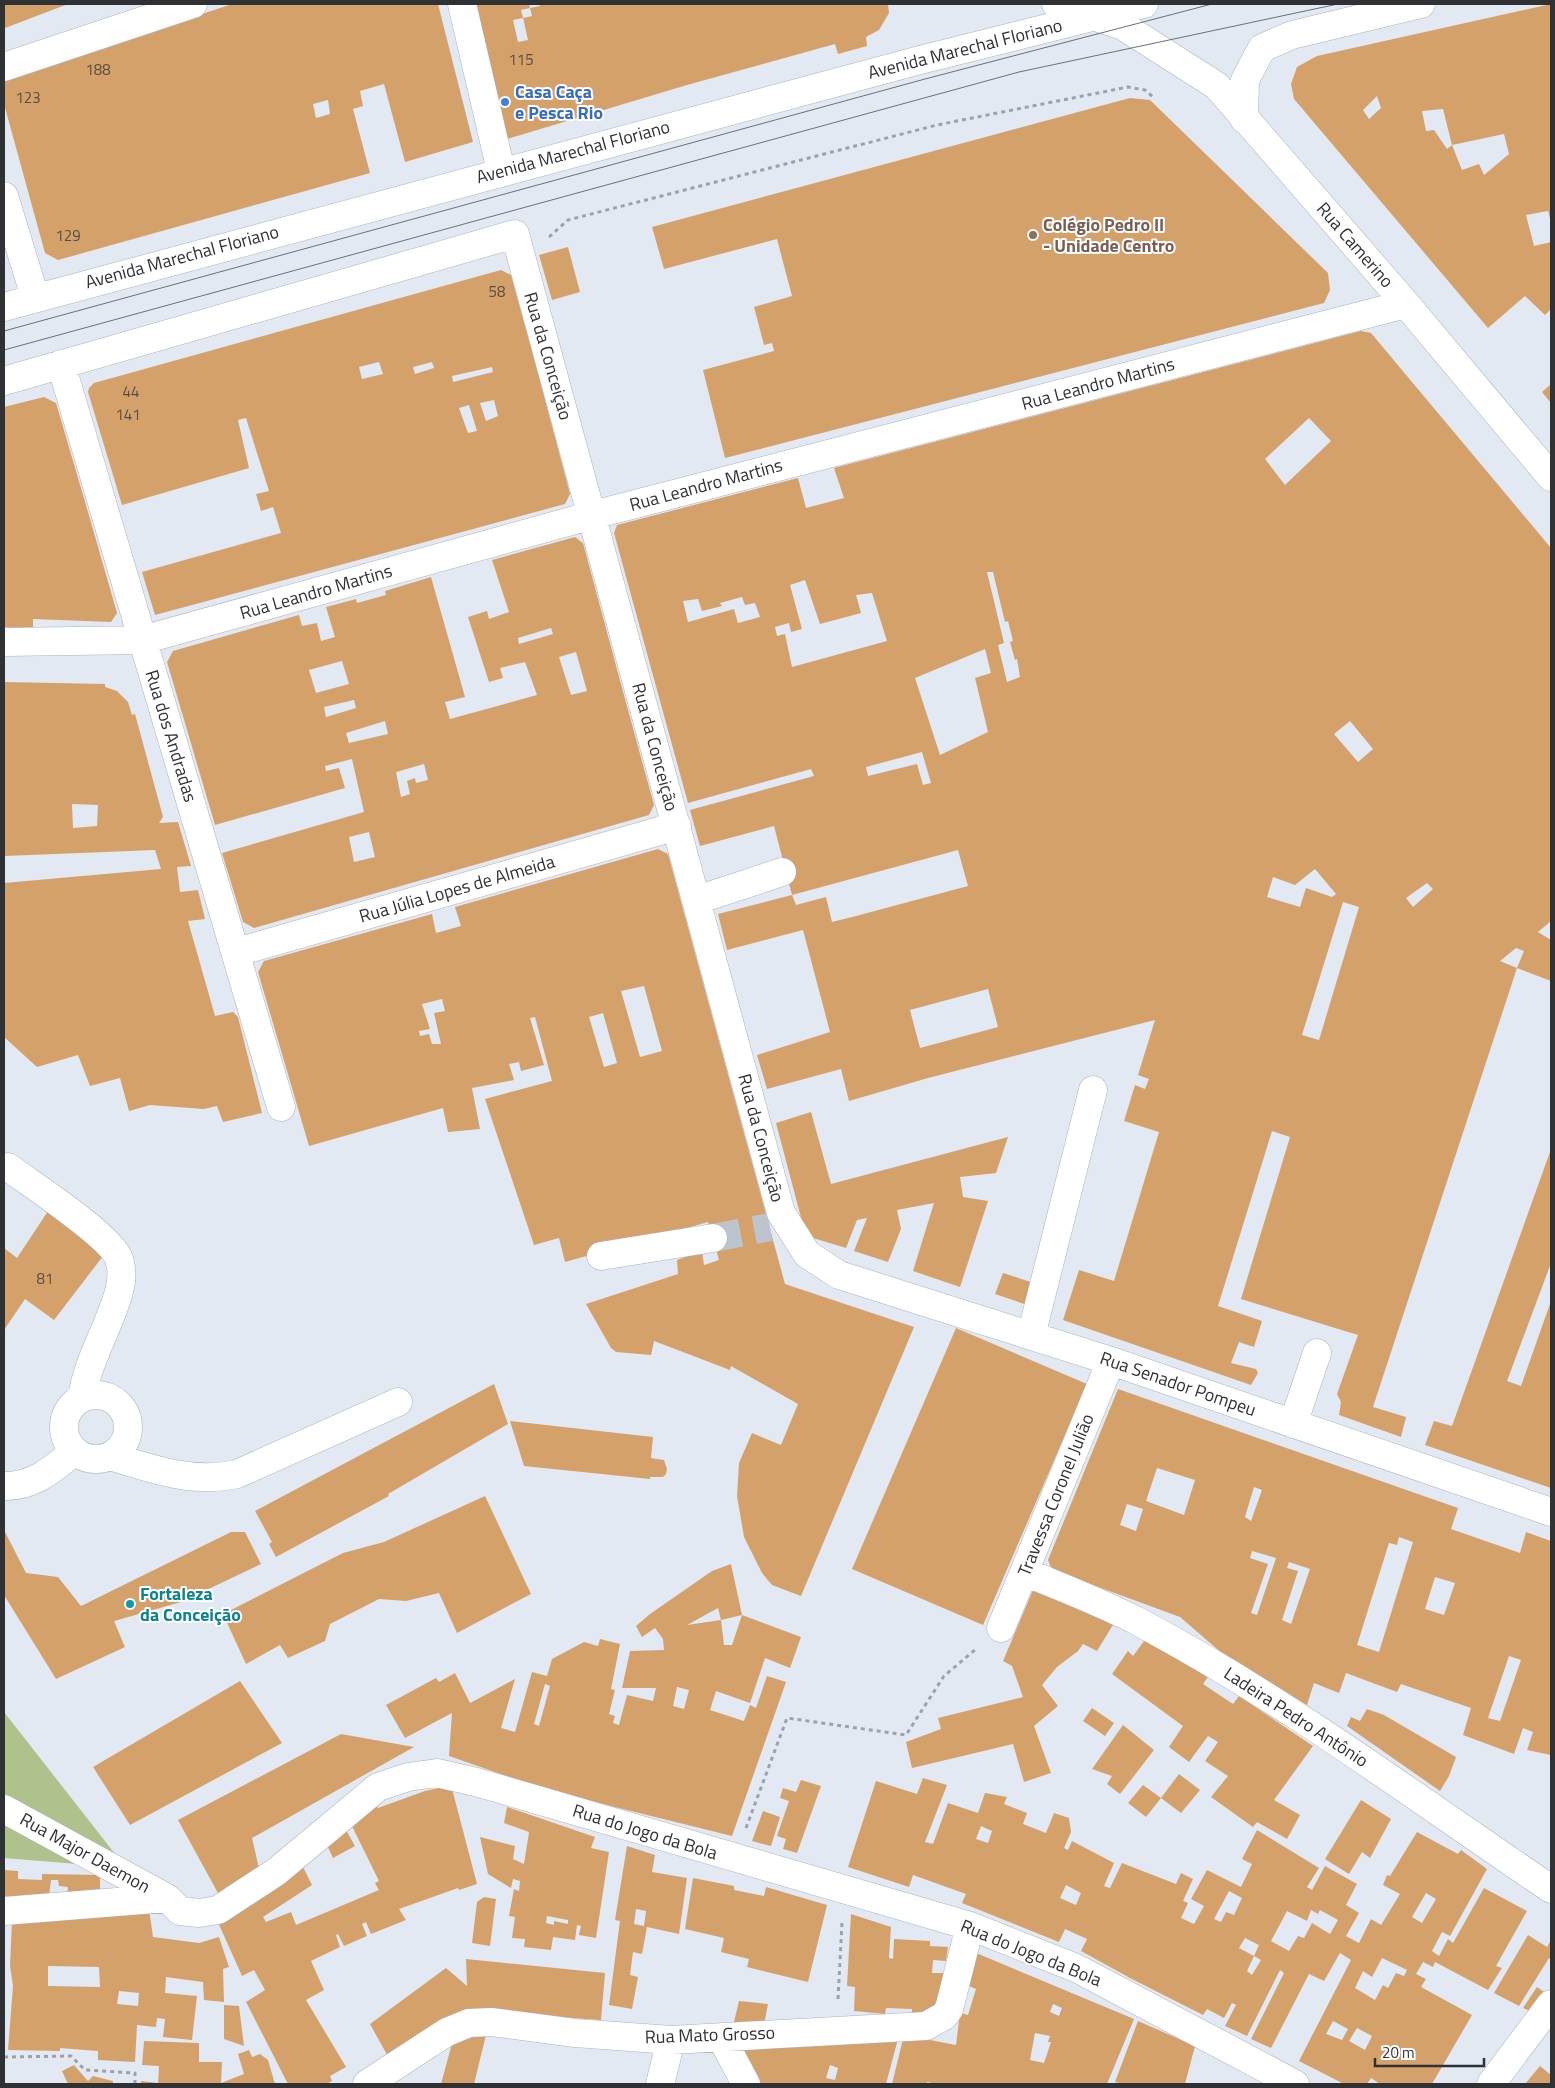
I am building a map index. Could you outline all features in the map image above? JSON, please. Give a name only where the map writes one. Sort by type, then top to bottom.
[{"type":"street","points":[[4,67],[193,4]]},
{"type":"street","points":[[462,4],[502,171]]},
{"type":"street","name":"Rua Camerino","points":[[1056,4],[1123,26],[1140,34],[1217,86],[1406,304],[1551,476]]},
{"type":"street","name":"Avenida Marechal Floriano","points":[[4,307],[502,171],[1144,4]]},
{"type":"street","points":[[1244,119],[1245,80],[1262,48],[1292,35],[1421,4]]},
{"type":"street","points":[[4,196],[35,297]]},
{"type":"street","points":[[4,381],[61,364],[518,247]]},
{"type":"street","name":"Rua da Conceição","points":[[518,247],[593,515],[781,1213],[779,1226],[807,1254]]},
{"type":"street","name":"Rua Leandro Martins","points":[[4,642],[142,640],[593,515],[1406,304]]},
{"type":"street","name":"Rua dos Andradas","points":[[61,364],[142,640],[237,952],[281,1107]]},
{"type":"street","name":"Rua Júlia Lopes de Almeida","points":[[237,952],[677,826]]},
{"type":"street","points":[[696,900],[782,872]]},
{"type":"street","points":[[1032,1336],[1093,1090]]},
{"type":"street","points":[[8,1167],[109,1242],[120,1260],[122,1281],[116,1303],[85,1377],[82,1398]]},
{"type":"street","points":[[601,1256],[713,1238]]},
{"type":"street","name":"Rua Senador Pompeu","points":[[807,1254],[839,1275],[1111,1361],[1551,1512]]},
{"type":"street","points":[[1293,1424],[1317,1353]]},
{"type":"street","name":"Travessa Coronel Julião","points":[[1001,1628],[1111,1361]]},
{"type":"street","points":[[94,1395],[107,1396],[118,1403],[126,1413],[128,1425],[127,1438],[120,1449],[110,1456],[98,1459],[86,1457],[75,1451],[67,1441],[64,1428],[66,1416],[72,1405],[82,1398],[94,1395]]},
{"type":"street","points":[[110,1456],[159,1472],[216,1478],[237,1474],[398,1402]]},
{"type":"street","points":[[4,1486],[19,1487],[48,1474],[75,1451]]},
{"type":"street","name":"Ladeira Pedro Antônio","points":[[1025,1572],[1138,1621],[1222,1669],[1288,1711],[1551,1889]]},
{"type":"street","name":"Rua do Jogo da Bola","points":[[167,1898],[180,1910],[199,1913],[218,1910],[276,1872],[378,1787],[408,1777],[437,1773],[476,1782],[970,1926],[1076,1968],[1296,2084]]},
{"type":"street","name":"Rua Major Daemon","points":[[4,1809],[167,1898]]},
{"type":"street","points":[[4,1911],[167,1898]]},
{"type":"street","name":"Rua Mato Grosso","points":[[367,2084],[447,2032],[469,2023],[491,2022],[575,2032],[671,2040],[926,2026],[944,2016],[949,2009],[970,1926]]},
{"type":"street","points":[[1491,2084],[1551,2004]]},
{"type":"street","points":[[721,2038],[746,2084]]},
{"type":"street","points":[[660,2084],[671,2040]]},
{"type":"path","points":[[518,247],[568,220],[927,128],[1128,87],[1145,90],[1153,97]]},
{"type":"path","points":[[735,1859],[787,1718],[906,1735],[944,1676],[1001,1628]]},
{"type":"path","points":[[836,2030],[844,1890]]},
{"type":"path","points":[[4,2057],[71,2056],[85,2070],[135,2073],[134,2084]]},
{"type":"green space","points":[[4,1712],[126,1868],[4,1858]]},
{"type":"building","points":[[4,4],[68,4],[5,28]]},
{"type":"building","points":[[232,4],[438,4],[473,142],[405,162],[384,84],[360,91],[363,106],[353,109],[370,173],[58,260],[45,253],[4,104],[4,80]],"holes":[[[328,100],[330,114],[316,118],[313,104]]]},
{"type":"building","points":[[529,4],[530,8],[540,6],[539,4],[888,4],[889,13],[879,30],[866,37],[867,46],[838,54],[835,44],[687,85],[507,139],[472,5]],"holes":[[[530,8],[532,16],[523,18],[521,10]],[[523,18],[528,40],[518,42],[513,20]]]},
{"type":"building","points":[[1551,4],[1551,222],[1548,211],[1526,215],[1534,246],[1551,242],[1551,309],[1545,315],[1525,296],[1488,328],[1294,99],[1291,84],[1297,67],[1317,56]],"holes":[[[1377,96],[1381,108],[1369,119],[1363,110]],[[1443,109],[1452,145],[1447,149],[1434,130],[1426,131],[1422,111]],[[1504,134],[1509,154],[1484,175],[1479,164],[1462,170],[1452,145]]]},
{"type":"building","name":"Colégio Pedro II - Unidade Centro","points":[[1130,98],[1150,100],[1328,273],[1330,290],[1324,303],[725,458],[703,370],[774,351],[772,343],[764,345],[754,307],[792,296],[777,239],[664,269],[652,227]]},
{"type":"building","points":[[568,247],[580,292],[552,300],[539,255]]},
{"type":"building","points":[[501,270],[511,275],[570,494],[565,504],[155,615],[142,572],[281,533],[273,507],[261,511],[256,494],[269,491],[246,418],[238,420],[249,468],[122,505],[88,392],[94,383]],"holes":[[[379,362],[383,374],[362,379],[359,367]],[[432,362],[434,368],[415,374],[413,367]],[[492,367],[493,372],[453,382],[452,376]],[[494,400],[498,416],[486,421],[480,403]],[[469,405],[477,431],[468,433],[459,408]]]},
{"type":"building","points":[[1361,331],[1371,333],[1551,548],[1551,921],[1538,932],[1551,940],[1551,981],[1517,968],[1373,1407],[1406,1417],[1401,1437],[1339,1415],[1341,1402],[1337,1394],[1358,1335],[1241,1299],[1290,1137],[1272,1131],[1218,1306],[1262,1321],[1254,1347],[1239,1342],[1231,1363],[1256,1369],[1258,1373],[1251,1385],[1063,1320],[1079,1270],[1114,1281],[1159,1132],[1124,1121],[1135,1085],[1145,1089],[1149,1079],[1138,1075],[1155,1020],[928,1078],[849,1101],[841,1069],[767,1089],[757,1055],[830,1032],[803,930],[727,950],[718,914],[792,895],[774,826],[700,846],[690,810],[814,776],[811,769],[688,803],[614,533],[617,525],[798,478],[806,508],[844,498],[834,468]],"holes":[[[1309,418],[1331,441],[1285,485],[1265,459]],[[987,572],[993,572],[1005,622],[1008,621],[1013,641],[1010,642],[1015,660],[1017,659],[1020,677],[1007,682],[998,645],[1004,643]],[[805,580],[820,624],[861,613],[856,595],[872,593],[887,641],[792,667],[785,634],[777,636],[775,627],[789,623],[791,632],[802,629],[790,585]],[[742,597],[745,605],[755,603],[760,617],[738,623],[734,609],[688,622],[683,601],[698,599],[702,611],[722,606],[720,603]],[[985,649],[991,673],[975,678],[988,732],[940,755],[915,678]],[[1350,721],[1373,749],[1358,762],[1334,734]],[[922,752],[931,783],[923,785],[917,764],[868,776],[866,767]],[[958,850],[968,886],[832,922],[826,897],[796,905],[792,895]],[[1315,869],[1336,894],[1332,897],[1306,888],[1300,907],[1267,897],[1273,877],[1295,885]],[[1427,883],[1433,889],[1413,907],[1406,898]],[[1343,902],[1359,907],[1319,1040],[1302,1035]],[[1516,948],[1524,951],[1517,968],[1500,961]],[[988,989],[998,1027],[920,1048],[910,1010]]]},
{"type":"building","points":[[1551,384],[1551,403],[1542,392]]},
{"type":"building","points":[[44,397],[56,403],[117,613],[111,622],[33,619],[33,630],[4,627],[4,407]]},
{"type":"building","points":[[575,537],[583,543],[654,805],[649,815],[254,928],[243,922],[222,853],[364,812],[352,759],[325,766],[326,771],[339,768],[345,788],[215,825],[167,662],[173,651],[299,615],[302,626],[317,623],[321,641],[335,637],[326,607],[356,599],[357,603],[386,595],[385,591],[431,577],[465,697],[445,702],[450,719],[537,695],[525,662],[500,668],[503,678],[489,682],[468,617],[487,611],[489,619],[509,612],[492,560]],"holes":[[[551,628],[553,634],[519,644],[518,638]],[[576,652],[587,691],[571,695],[559,657]],[[342,661],[349,684],[316,693],[309,670]],[[354,700],[356,708],[326,717],[324,707]],[[385,721],[388,734],[349,743],[346,733]],[[424,764],[428,780],[416,783],[415,778],[407,781],[410,794],[401,797],[396,772]],[[369,832],[375,857],[354,862],[349,837]]]},
{"type":"building","points":[[4,682],[105,684],[105,687],[117,691],[128,702],[132,715],[135,714],[163,817],[159,823],[178,822],[191,866],[177,867],[180,892],[198,890],[205,919],[188,921],[215,1016],[233,1012],[238,1017],[262,1113],[223,1122],[217,1106],[204,1109],[150,1105],[129,1111],[120,1078],[90,1086],[78,1055],[37,1067],[4,1037],[4,883],[161,869],[155,850],[4,856]],"holes":[[[72,804],[98,805],[97,826],[73,828]]]},
{"type":"building","points":[[658,849],[668,854],[785,1284],[914,1327],[801,1596],[772,1585],[762,1573],[744,1537],[737,1496],[739,1463],[752,1433],[781,1445],[798,1404],[731,1366],[730,1370],[654,1341],[651,1355],[616,1352],[611,1348],[586,1304],[678,1274],[677,1260],[702,1251],[704,1265],[719,1260],[708,1222],[565,1262],[559,1238],[534,1245],[485,1099],[552,1081],[535,1017],[530,1018],[544,1065],[521,1071],[519,1062],[509,1064],[514,1080],[472,1088],[480,1129],[448,1132],[443,1108],[309,1146],[258,972],[264,961],[432,914],[436,933],[461,926],[455,907]],"holes":[[[644,986],[662,1051],[640,1057],[621,991]],[[442,999],[445,1011],[434,1013],[441,1044],[432,1044],[429,1034],[420,1036],[419,1031],[430,1029],[422,1004]],[[603,1013],[617,1063],[604,1067],[589,1017]]]},
{"type":"building","points":[[811,1112],[831,1184],[1008,1137],[996,1173],[960,1177],[963,1197],[988,1201],[960,1287],[913,1271],[934,1203],[897,1210],[901,1229],[888,1262],[854,1251],[867,1218],[857,1220],[846,1248],[813,1238],[804,1229],[776,1123]]},
{"type":"building","points":[[1551,1149],[1551,1263],[1507,1381],[1521,1386],[1551,1301],[1551,1488],[1425,1445],[1434,1421],[1452,1426]]},
{"type":"building","points":[[54,1202],[110,1247],[54,1320],[25,1299],[4,1330],[4,1248],[17,1258]]},
{"type":"building","points":[[1003,1273],[1040,1285],[1033,1307],[995,1294]]},
{"type":"building","points":[[956,1328],[1087,1384],[983,1625],[852,1569]]},
{"type":"building","points":[[494,1384],[508,1424],[388,1494],[389,1496],[276,1557],[269,1544],[272,1542],[255,1511]]},
{"type":"building","points":[[1118,1389],[1458,1508],[1451,1529],[1520,1553],[1526,1532],[1551,1541],[1551,1755],[1527,1750],[1533,1732],[1523,1728],[1514,1754],[1463,1735],[1471,1708],[1401,1684],[1397,1692],[1346,1673],[1339,1693],[1314,1683],[1307,1705],[1238,1667],[1180,1617],[1052,1570],[1048,1560]],"holes":[[[1157,1468],[1195,1480],[1184,1515],[1146,1501]],[[1254,1487],[1262,1490],[1251,1521],[1245,1517]],[[1127,1504],[1143,1509],[1136,1531],[1120,1525]],[[1399,1537],[1413,1542],[1379,1652],[1357,1645],[1389,1543],[1397,1545]],[[1252,1551],[1276,1558],[1257,1615],[1251,1613],[1268,1564],[1250,1558]],[[1289,1562],[1310,1569],[1291,1624],[1282,1620],[1298,1571],[1287,1568]],[[1435,1577],[1455,1583],[1444,1615],[1425,1609]],[[1509,1656],[1521,1660],[1500,1721],[1488,1718]]]},
{"type":"building","points":[[510,1421],[653,1437],[651,1458],[664,1460],[667,1469],[666,1474],[663,1477],[650,1477],[650,1479],[524,1466]]},
{"type":"building","points":[[485,1496],[531,1594],[457,1633],[439,1593],[406,1601],[379,1599],[330,1624],[325,1641],[288,1658],[280,1645],[246,1664],[223,1614],[343,1553],[384,1542]]},
{"type":"building","name":"Fortaleza da Conceição","points":[[4,1530],[26,1573],[58,1577],[81,1606],[231,1532],[245,1532],[261,1564],[181,1602],[114,1621],[125,1647],[56,1679],[4,1595]]},
{"type":"building","points":[[731,1564],[742,1615],[801,1637],[790,1668],[765,1658],[750,1703],[716,1691],[710,1710],[744,1721],[750,1705],[756,1708],[767,1676],[786,1682],[732,1836],[550,1791],[449,1756],[452,1713],[405,1738],[386,1705],[436,1678],[439,1682],[455,1673],[470,1703],[515,1679],[501,1728],[515,1732],[532,1672],[547,1676],[552,1659],[584,1642],[598,1646],[600,1639],[620,1644],[611,1689],[615,1690],[609,1714],[615,1716],[613,1723],[619,1725],[627,1695],[653,1701],[656,1688],[622,1688],[630,1651],[664,1650],[663,1639],[655,1628],[642,1637],[636,1626],[650,1614],[712,1571]],"holes":[[[718,1608],[721,1620],[687,1625]],[[742,1615],[732,1645],[724,1645],[721,1620]],[[545,1684],[550,1686],[539,1726],[534,1724]],[[677,1687],[689,1690],[684,1709],[673,1706]]]},
{"type":"building","points":[[1033,1590],[1116,1620],[1097,1651],[1083,1644],[1078,1651],[1057,1667],[1042,1685],[1058,1706],[1034,1726],[1051,1773],[1024,1782],[1013,1744],[912,1768],[906,1742],[941,1729],[938,1718],[1023,1697],[1012,1666],[1003,1661]]},
{"type":"building","points":[[1150,1633],[1208,1677],[1203,1684],[1233,1704],[1239,1696],[1313,1746],[1274,1800],[1300,1815],[1287,1839],[1257,1822],[1253,1827],[1211,1797],[1228,1776],[1205,1761],[1218,1742],[1208,1736],[1189,1762],[1169,1747],[1183,1726],[1112,1674],[1128,1651],[1133,1656]]},
{"type":"building","points":[[240,1681],[282,1743],[130,1825],[93,1767]]},
{"type":"building","points":[[1092,1708],[1114,1723],[1105,1736],[1083,1721]]},
{"type":"building","points":[[1367,1709],[1384,1715],[1456,1757],[1449,1776],[1440,1791],[1347,1726],[1351,1717],[1360,1721]]},
{"type":"building","points":[[1123,1725],[1154,1750],[1120,1794],[1107,1784],[1112,1776],[1092,1769]]},
{"type":"building","points":[[341,1734],[414,1747],[252,1838],[261,1877],[224,1904],[178,1820]]},
{"type":"building","points":[[1179,1774],[1200,1790],[1181,1813],[1161,1798]]},
{"type":"building","points":[[923,1778],[947,1785],[925,1842],[933,1844],[948,1803],[978,1813],[985,1793],[1007,1797],[1004,1804],[1027,1813],[1023,1824],[1046,1833],[1054,1813],[1069,1818],[1071,1832],[1064,1848],[1068,1850],[1072,1841],[1114,1863],[1104,1886],[1110,1888],[1122,1863],[1176,1884],[1181,1873],[1193,1879],[1183,1901],[1188,1903],[1181,1918],[1194,1924],[1204,1906],[1191,1899],[1207,1870],[1241,1887],[1252,1864],[1242,1859],[1257,1830],[1319,1868],[1307,1887],[1312,1890],[1325,1866],[1357,1884],[1346,1905],[1359,1913],[1346,1936],[1359,1943],[1371,1919],[1381,1925],[1400,1894],[1383,1885],[1387,1875],[1390,1876],[1417,1832],[1458,1854],[1461,1850],[1487,1869],[1450,1936],[1442,1932],[1432,1951],[1439,1956],[1448,1939],[1453,1943],[1484,1888],[1527,1911],[1496,1966],[1502,1968],[1488,1990],[1435,1962],[1433,1967],[1423,1962],[1416,1974],[1426,1979],[1421,1987],[1472,2015],[1432,2084],[1380,2084],[1371,2078],[1367,2084],[1344,2084],[1299,2061],[1351,1960],[1340,1953],[1324,1981],[1309,1974],[1271,2048],[1251,2039],[1284,1973],[1280,1970],[1247,2036],[1225,2026],[1236,2005],[1232,2003],[1224,2018],[1207,2009],[1203,2015],[1081,1951],[1087,1939],[1065,1929],[1059,1942],[962,1903],[966,1894],[913,1875],[909,1887],[848,1867],[876,1781],[917,1794]],"holes":[[[981,1826],[992,1831],[988,1843],[976,1839]],[[1066,1885],[1081,1893],[1076,1905],[1060,1898]],[[1229,1891],[1242,1898],[1234,1915],[1226,1912],[1221,1922],[1214,1919]],[[1426,1893],[1436,1899],[1422,1923],[1412,1917]],[[1311,1910],[1318,1914],[1320,1910],[1338,1920],[1330,1934],[1312,1923],[1304,1938],[1298,1936],[1289,1951],[1271,1941],[1287,1911],[1307,1921]],[[1245,1938],[1259,1945],[1254,1956],[1239,1948]],[[1254,1956],[1261,1960],[1252,1975],[1247,1971]],[[1382,1958],[1407,1970],[1404,1976],[1396,1973],[1388,1988],[1383,1985],[1375,2000],[1355,1988],[1363,1971],[1372,1977]],[[1333,2021],[1348,2029],[1342,2040],[1326,2034]],[[1357,2028],[1372,2036],[1365,2050],[1349,2041]]]},
{"type":"building","points":[[801,1780],[821,1786],[797,1853],[783,1849],[786,1839],[777,1836],[789,1801],[780,1798],[783,1788],[796,1792]]},
{"type":"building","points":[[451,1785],[477,1884],[459,1890],[458,1888],[399,1909],[406,1920],[371,1934],[366,1922],[362,1924],[367,1936],[344,1946],[338,1934],[336,1935],[340,1947],[311,1961],[324,1990],[306,2000],[346,2067],[330,2076],[332,2081],[326,2084],[288,2084],[246,2002],[265,1990],[254,1970],[242,1976],[217,1920],[300,1861],[312,1885],[263,1917],[266,1922],[291,1912],[296,1925],[379,1890],[375,1883],[379,1881],[349,1820],[376,1804],[378,1808],[425,1791]]},
{"type":"building","points":[[1143,1785],[1161,1798],[1146,1817],[1128,1803]]},
{"type":"building","points":[[1361,1800],[1391,1819],[1370,1858],[1362,1852],[1349,1874],[1325,1859]]},
{"type":"building","points":[[507,1807],[595,1837],[591,1848],[609,1852],[596,1938],[579,1935],[581,1926],[577,1925],[575,1940],[553,1937],[551,1950],[524,1947],[525,1939],[512,1938],[515,1917],[509,1916],[514,1889],[519,1891],[520,1881],[513,1879],[511,1888],[488,1874],[480,1837],[515,1846],[513,1859],[524,1864],[529,1832],[504,1823]],"holes":[[[547,1916],[568,1920],[568,1924],[554,1921],[554,1925],[546,1923]]]},
{"type":"building","points":[[763,1811],[780,1817],[771,1846],[752,1841]]},
{"type":"building","points":[[346,1830],[355,1846],[333,1858],[326,1843]]},
{"type":"building","points":[[627,1846],[655,1855],[652,1872],[687,1878],[679,1934],[647,1927],[642,1954],[633,1952],[630,1975],[638,1977],[632,2009],[609,2005],[620,1921],[615,1920]],"holes":[[[636,1909],[646,1911],[644,1926],[634,1924]]]},
{"type":"building","points":[[4,1870],[18,1871],[18,1879],[42,1880],[42,1874],[100,1875],[100,1894],[67,1896],[68,1887],[59,1886],[58,1880],[51,1880],[49,1896],[4,1899]]},
{"type":"building","points":[[693,1878],[734,1886],[734,1890],[764,1896],[766,1887],[827,1905],[808,1982],[747,1967],[749,1959],[721,1952],[724,1938],[685,1929]]},
{"type":"building","points":[[484,1897],[496,1899],[490,1946],[472,1943],[477,1902]]},
{"type":"building","points":[[149,1909],[153,1937],[199,1943],[219,1937],[229,1967],[223,1969],[224,2002],[204,2000],[203,1982],[166,1977],[165,1993],[197,1996],[192,2040],[163,2037],[165,2019],[157,2018],[156,2027],[137,2025],[135,2062],[98,2060],[98,2051],[60,2048],[60,2051],[8,2050],[13,1986],[10,1966],[12,1921]],"holes":[[[48,1966],[99,1967],[100,1987],[48,1986]],[[119,1991],[139,1993],[138,2006],[117,2004]]]},
{"type":"building","points":[[851,1914],[891,1927],[889,1958],[893,1959],[894,1939],[930,1941],[930,1946],[948,1947],[946,1961],[933,1960],[932,1973],[945,1973],[941,2012],[911,2024],[912,2009],[886,2008],[885,2014],[854,2011],[855,1987],[847,1986]]},
{"type":"building","points":[[1528,1935],[1547,1947],[1551,1940],[1551,1960],[1549,1958],[1519,2006],[1494,1993]]},
{"type":"building","points":[[969,1950],[1134,2019],[1107,2084],[937,2084],[927,2082],[927,2084],[892,2084],[904,2035],[956,2045],[960,2013],[968,2015],[976,1989],[964,1984]],"holes":[[[1053,2004],[1062,2008],[1059,2016],[1050,2012]],[[1035,2033],[1050,2036],[1048,2042],[1051,2042],[1044,2063],[1030,2060]]]},
{"type":"building","points":[[466,1959],[605,1973],[601,2020],[472,2011],[390,2060],[370,2024],[446,1968],[467,1986]]},
{"type":"building","points":[[1537,1987],[1547,1994],[1533,2012],[1523,2008]]},
{"type":"building","points":[[739,2001],[768,2004],[764,2025],[733,2026]]},
{"type":"building","points":[[224,2005],[239,2006],[244,2046],[224,2039]]},
{"type":"building","points":[[1138,2021],[1195,2046],[1185,2084],[1124,2084],[1115,2082]]},
{"type":"building","points":[[486,2035],[474,2084],[441,2084],[454,2036]]},
{"type":"building","points":[[899,2035],[886,2084],[755,2084],[738,2044]],"holes":[[[830,2065],[838,2068],[835,2080],[826,2078]]]},
{"type":"building","points":[[144,2041],[199,2043],[199,2062],[222,2062],[221,2083],[244,2074],[238,2054],[249,2050],[252,2057],[260,2054],[268,2060],[275,2084],[141,2084],[141,2081],[158,2083],[159,2066],[142,2065]]},
{"type":"building","points":[[74,2065],[88,2081],[93,2076],[113,2081],[113,2084],[68,2084],[62,2071]]},
{"type":"building","points":[[1540,2066],[1551,2075],[1551,2084],[1525,2084]]},
{"type":"tunnel","points":[[713,1238],[770,1227]]},
{"type":"tram line","points":[[4,331],[925,79],[1212,4]]},
{"type":"tram line","points":[[4,350],[1019,72],[1338,4]]},
{"type":"place","name":"Casa Caça e Pesca Rio","points":[[505,102]]},
{"type":"place","name":"Colégio Pedro II - Unidade Centro","points":[[1033,235]]},
{"type":"place","name":"Fortaleza da Conceição","points":[[130,1604]]}]
